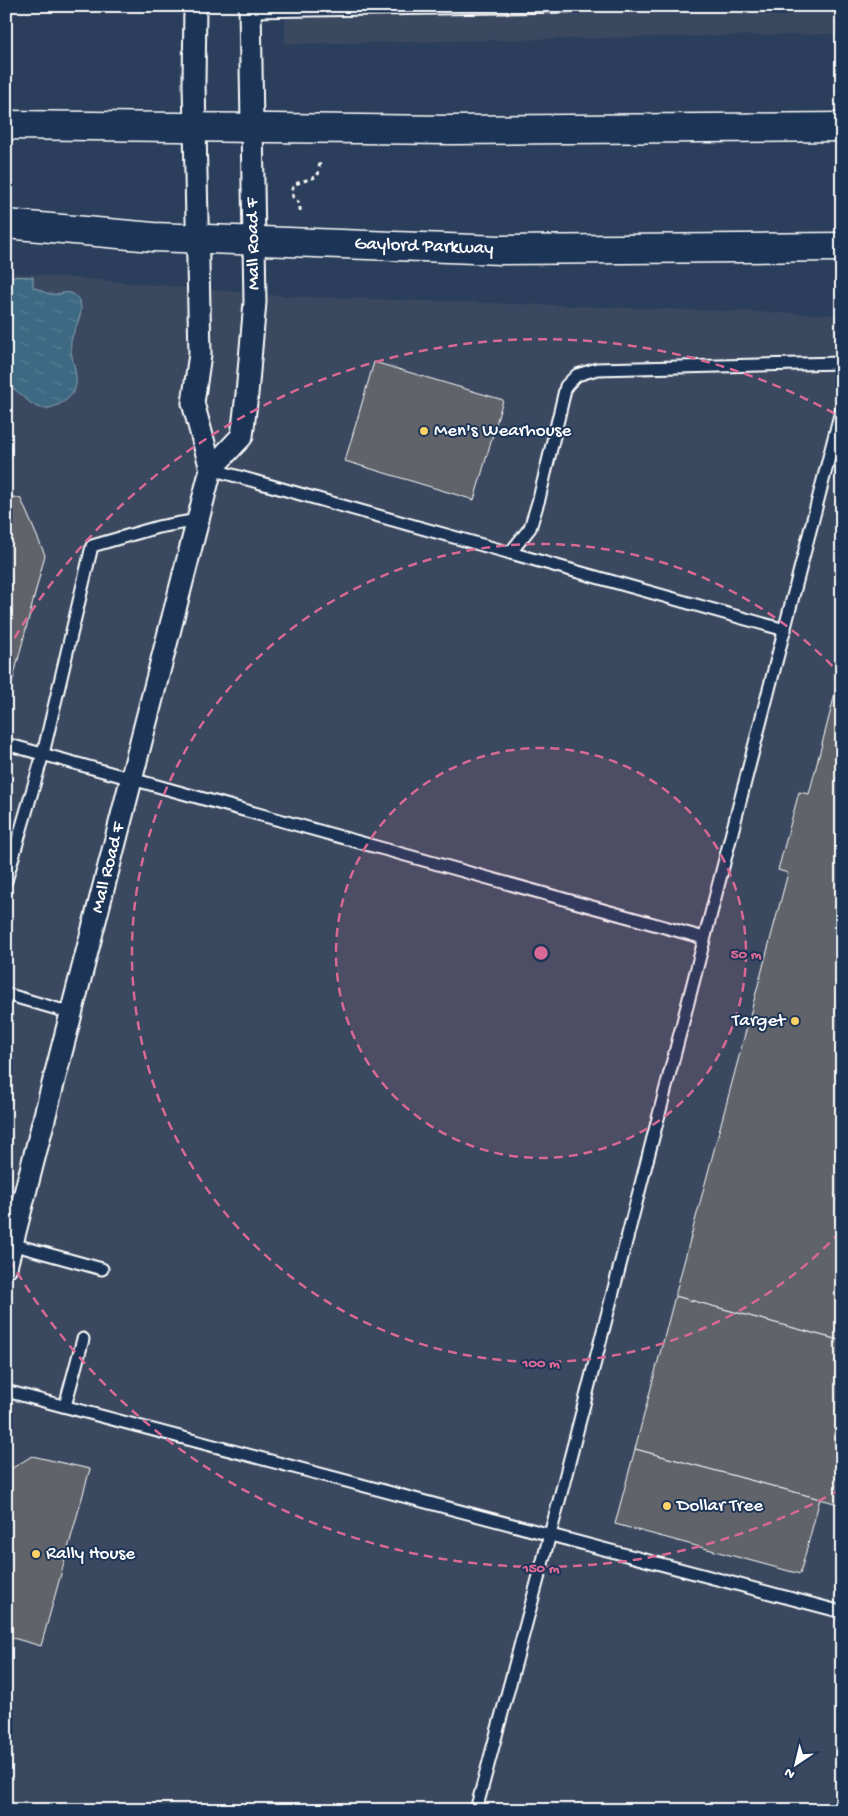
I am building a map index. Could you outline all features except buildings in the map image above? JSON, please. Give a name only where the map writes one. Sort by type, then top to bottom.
[{"type":"street","name":"Mall Road F","points":[[195,6],[195,127],[200,354],[193,403],[211,469]]},
{"type":"street","name":"Mall Road F","points":[[6,1267],[9,1244],[71,1013],[211,469],[242,436],[255,302],[250,9]]},
{"type":"street","points":[[6,125],[450,130],[842,127]]},
{"type":"street","name":"Gaylord Parkway","points":[[6,224],[152,237],[502,250],[842,247]]},
{"type":"lane","points":[[250,9],[568,6]]},
{"type":"lane","points":[[510,552],[530,528],[539,499],[566,386],[577,375],[597,369],[842,363]]},
{"type":"lane","points":[[476,1810],[550,1535],[784,630],[837,445],[842,407]]},
{"type":"lane","points":[[211,469],[784,630]]},
{"type":"lane","points":[[6,881],[43,754],[92,546],[158,527],[198,520]]},
{"type":"lane","points":[[6,744],[704,938]]},
{"type":"lane","points":[[6,994],[71,1013]]},
{"type":"lane","points":[[9,1244],[102,1270]]},
{"type":"lane","points":[[65,1406],[83,1339]]},
{"type":"lane","points":[[6,1391],[842,1612]]},
{"type":"path","points":[[300,211],[300,204],[293,197],[292,189],[295,184],[318,176],[320,162]]},
{"type":"shaded area","points":[[285,6],[842,6],[842,36],[830,34],[285,44]]},
{"type":"shaded area","points":[[6,272],[283,296],[842,315],[842,1810],[6,1810]]},
{"type":"water","points":[[6,276],[33,277],[33,287],[50,294],[71,293],[75,295],[80,304],[80,314],[71,342],[76,386],[69,397],[56,406],[42,408],[37,406],[6,385]]},
{"type":"place","name":"Men's Wearhouse","points":[[424,431]]},
{"type":"place","name":"Target","points":[[795,1021]]},
{"type":"place","name":"Dollar Tree","points":[[667,1506]]},
{"type":"place","name":"Rally House","points":[[36,1554]]}]
